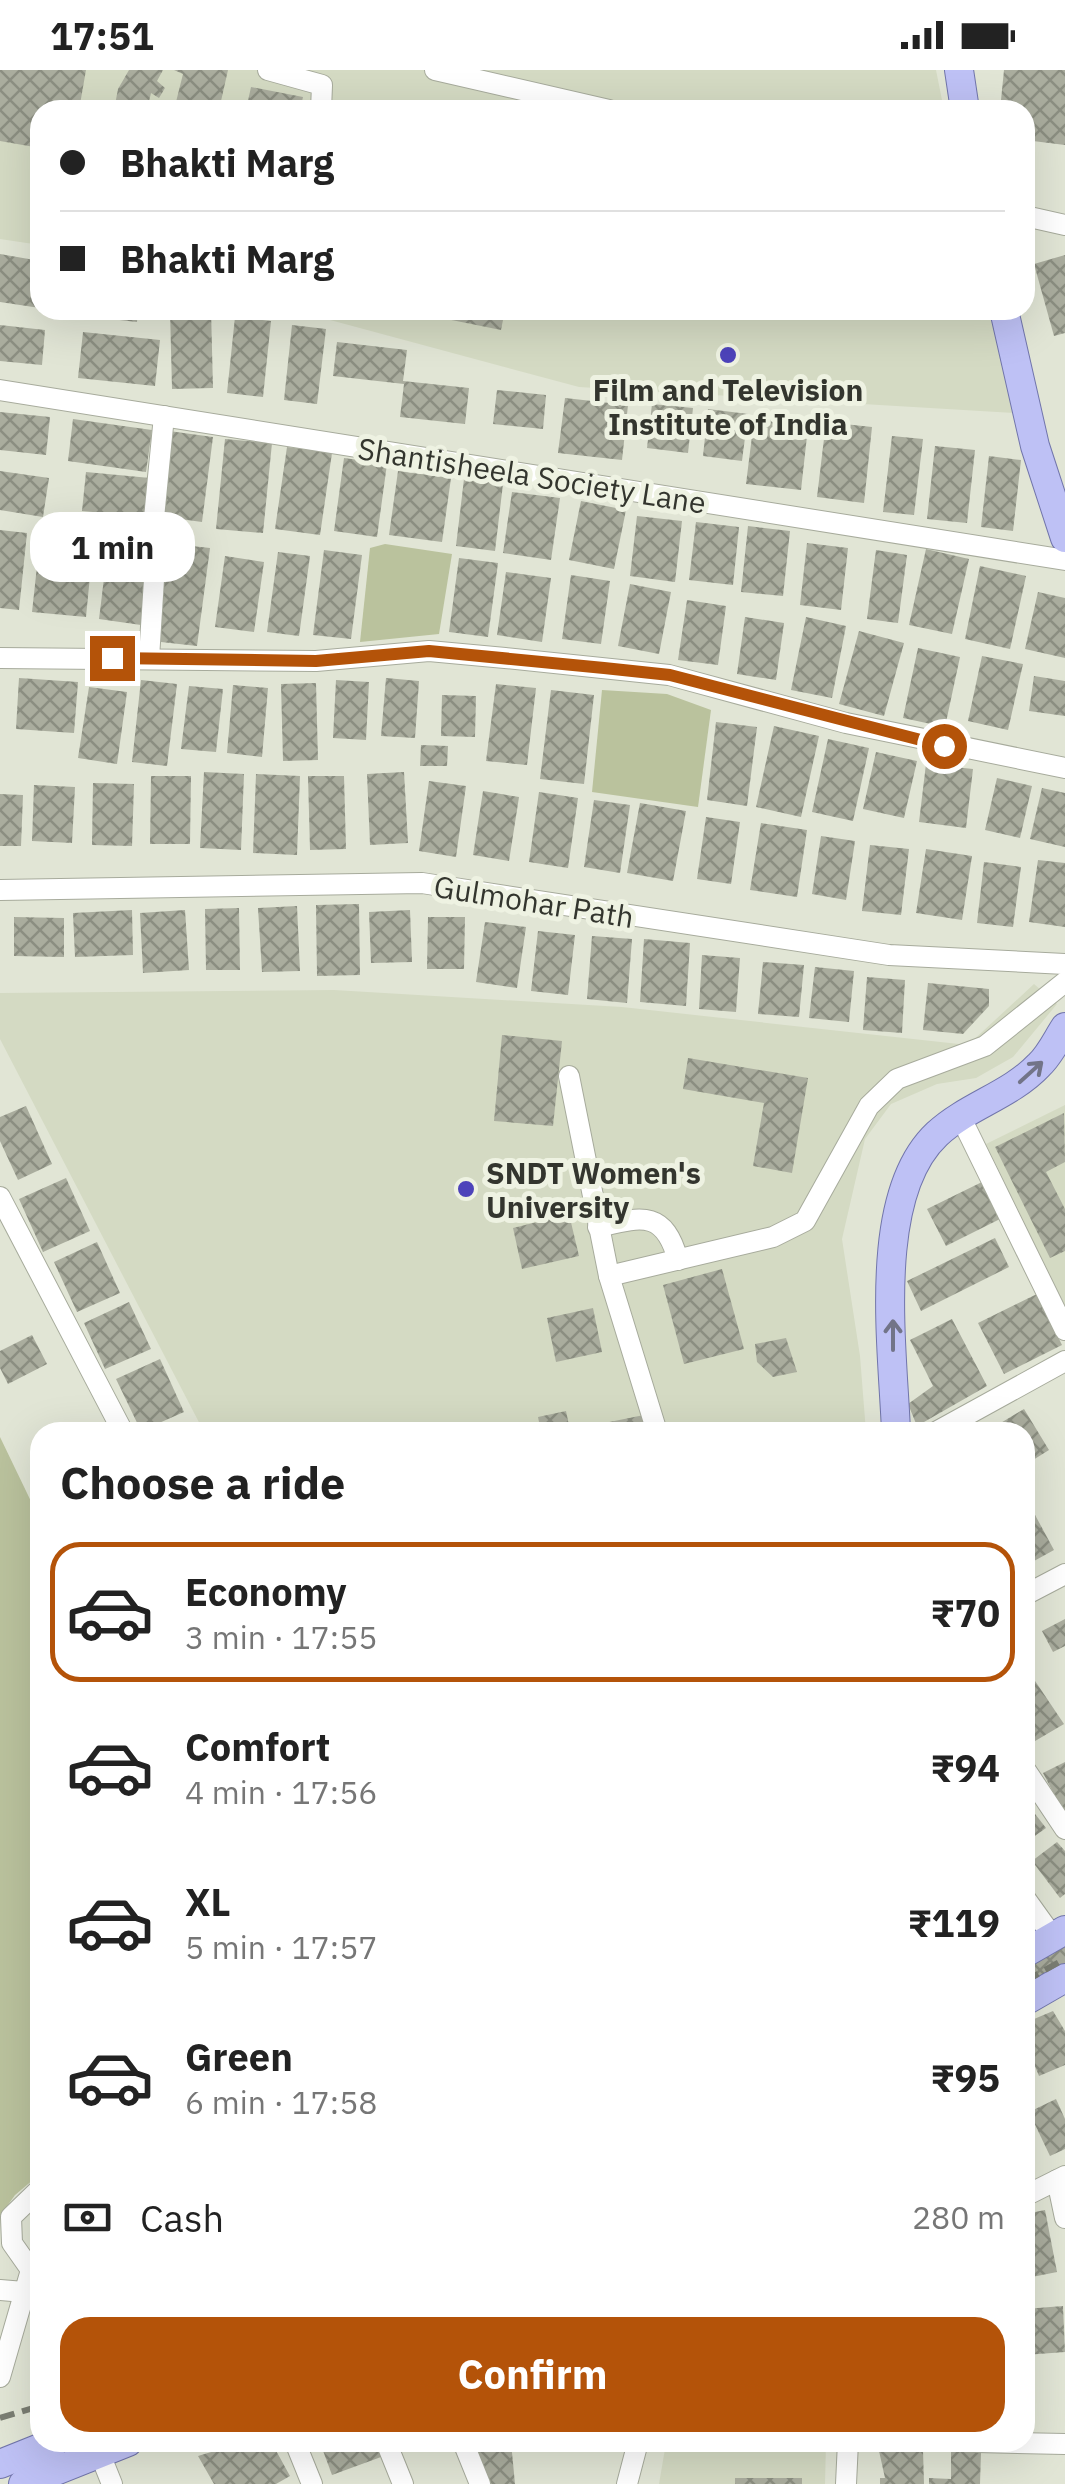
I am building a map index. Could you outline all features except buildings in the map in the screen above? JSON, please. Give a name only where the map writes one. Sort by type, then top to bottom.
[{"type":"main road","points":[[959,70],[964,100]]},
{"type":"main road","points":[[1006,320],[1035,446],[1065,538]]},
{"type":"main road","points":[[896,1422],[893,1238],[902,1190],[936,1135],[1020,1082],[1041,1064],[1065,1027]]},
{"type":"main road","points":[[1035,1946],[1059,1933]]},
{"type":"main road","points":[[1035,1996],[1065,1978]]},
{"type":"main road","points":[[0,2445],[30,2433]]},
{"type":"main road","points":[[0,2464],[30,2452]]},
{"type":"main road","points":[[23,2484],[105,2452]]},
{"type":"street","points":[[268,70],[322,85],[321,100]]},
{"type":"street","points":[[446,71],[565,100]]},
{"type":"street","points":[[506,100],[508,87]]},
{"type":"street","points":[[1035,218],[1065,225]]},
{"type":"street","name":"Shantisheela Society Lane","points":[[0,390],[1065,560]]},
{"type":"street","points":[[154,518],[164,416]]},
{"type":"street","points":[[148,658],[154,564]]},
{"type":"street","points":[[0,658],[316,661],[429,651],[670,675],[864,728],[1065,768]]},
{"type":"street","name":"Gulmohar Path","points":[[0,890],[422,883],[890,955],[1065,964]]},
{"type":"street","points":[[609,1276],[774,1238],[805,1221],[869,1106],[898,1079],[986,1046],[1065,982]]},
{"type":"street","points":[[569,1076],[609,1276],[653,1422]]},
{"type":"street","points":[[961,1118],[1065,1330]]},
{"type":"street","points":[[0,1197],[118,1422]]},
{"type":"street","points":[[598,1227],[640,1217],[652,1220],[667,1231],[678,1260]]},
{"type":"street","points":[[954,1422],[1065,1361]]},
{"type":"street","points":[[1035,1590],[1065,1574]]},
{"type":"street","points":[[1035,1784],[1065,1829]]},
{"type":"street","points":[[1035,1908],[1059,1933]]},
{"type":"street","points":[[1035,2191],[1061,2178],[1065,2218]]},
{"type":"street","points":[[30,2198],[10,2217],[12,2243],[30,2260]]},
{"type":"street","points":[[0,2376],[30,2277]]},
{"type":"street","points":[[0,2290],[24,2292]]},
{"type":"street","points":[[1035,2443],[1065,2444]]},
{"type":"street","points":[[299,2452],[312,2484]]},
{"type":"street","points":[[390,2452],[403,2484]]},
{"type":"street","points":[[468,2452],[480,2484]]},
{"type":"street","points":[[627,2484],[635,2452]]},
{"type":"street","points":[[846,2484],[848,2452]]},
{"type":"street","points":[[100,2454],[112,2484]]},
{"type":"shaded area","points":[[0,70],[936,70],[942,100],[30,100],[30,244],[0,239]]},
{"type":"shaded area","name":"Film and Television Institute of India","points":[[330,320],[991,320],[1014,413],[579,387]]},
{"type":"shaded area","points":[[385,544],[452,554],[439,634],[360,642],[370,548]]},
{"type":"shaded area","points":[[602,690],[667,694],[711,710],[698,807],[592,792]]},
{"type":"shaded area","name":"SNDT Women's University","points":[[1034,984],[1057,1004],[1013,1057],[976,1078],[937,1084],[891,1104],[865,1139],[842,1239],[860,1356],[865,1422],[199,1422],[0,1039],[0,993],[334,990],[622,1007],[968,1045]]},
{"type":"shaded area","points":[[1065,1105],[1065,1306],[986,1144]]},
{"type":"shaded area","points":[[0,1437],[30,1499],[30,2182],[0,2216]]},
{"type":"shaded area","points":[[664,2452],[826,2452],[825,2484],[659,2484]]},
{"type":"railway","points":[[1035,1976],[1065,1959]]},
{"type":"railway","points":[[0,2418],[30,2409]]},
{"type":"place","name":"Film and Television Institute of India","points":[[728,355]]},
{"type":"place","name":"SNDT Women's University","points":[[466,1189]]},
{"type":"route","points":[[112,658],[316,661],[429,651],[604,668],[670,675],[944,746]]}]
